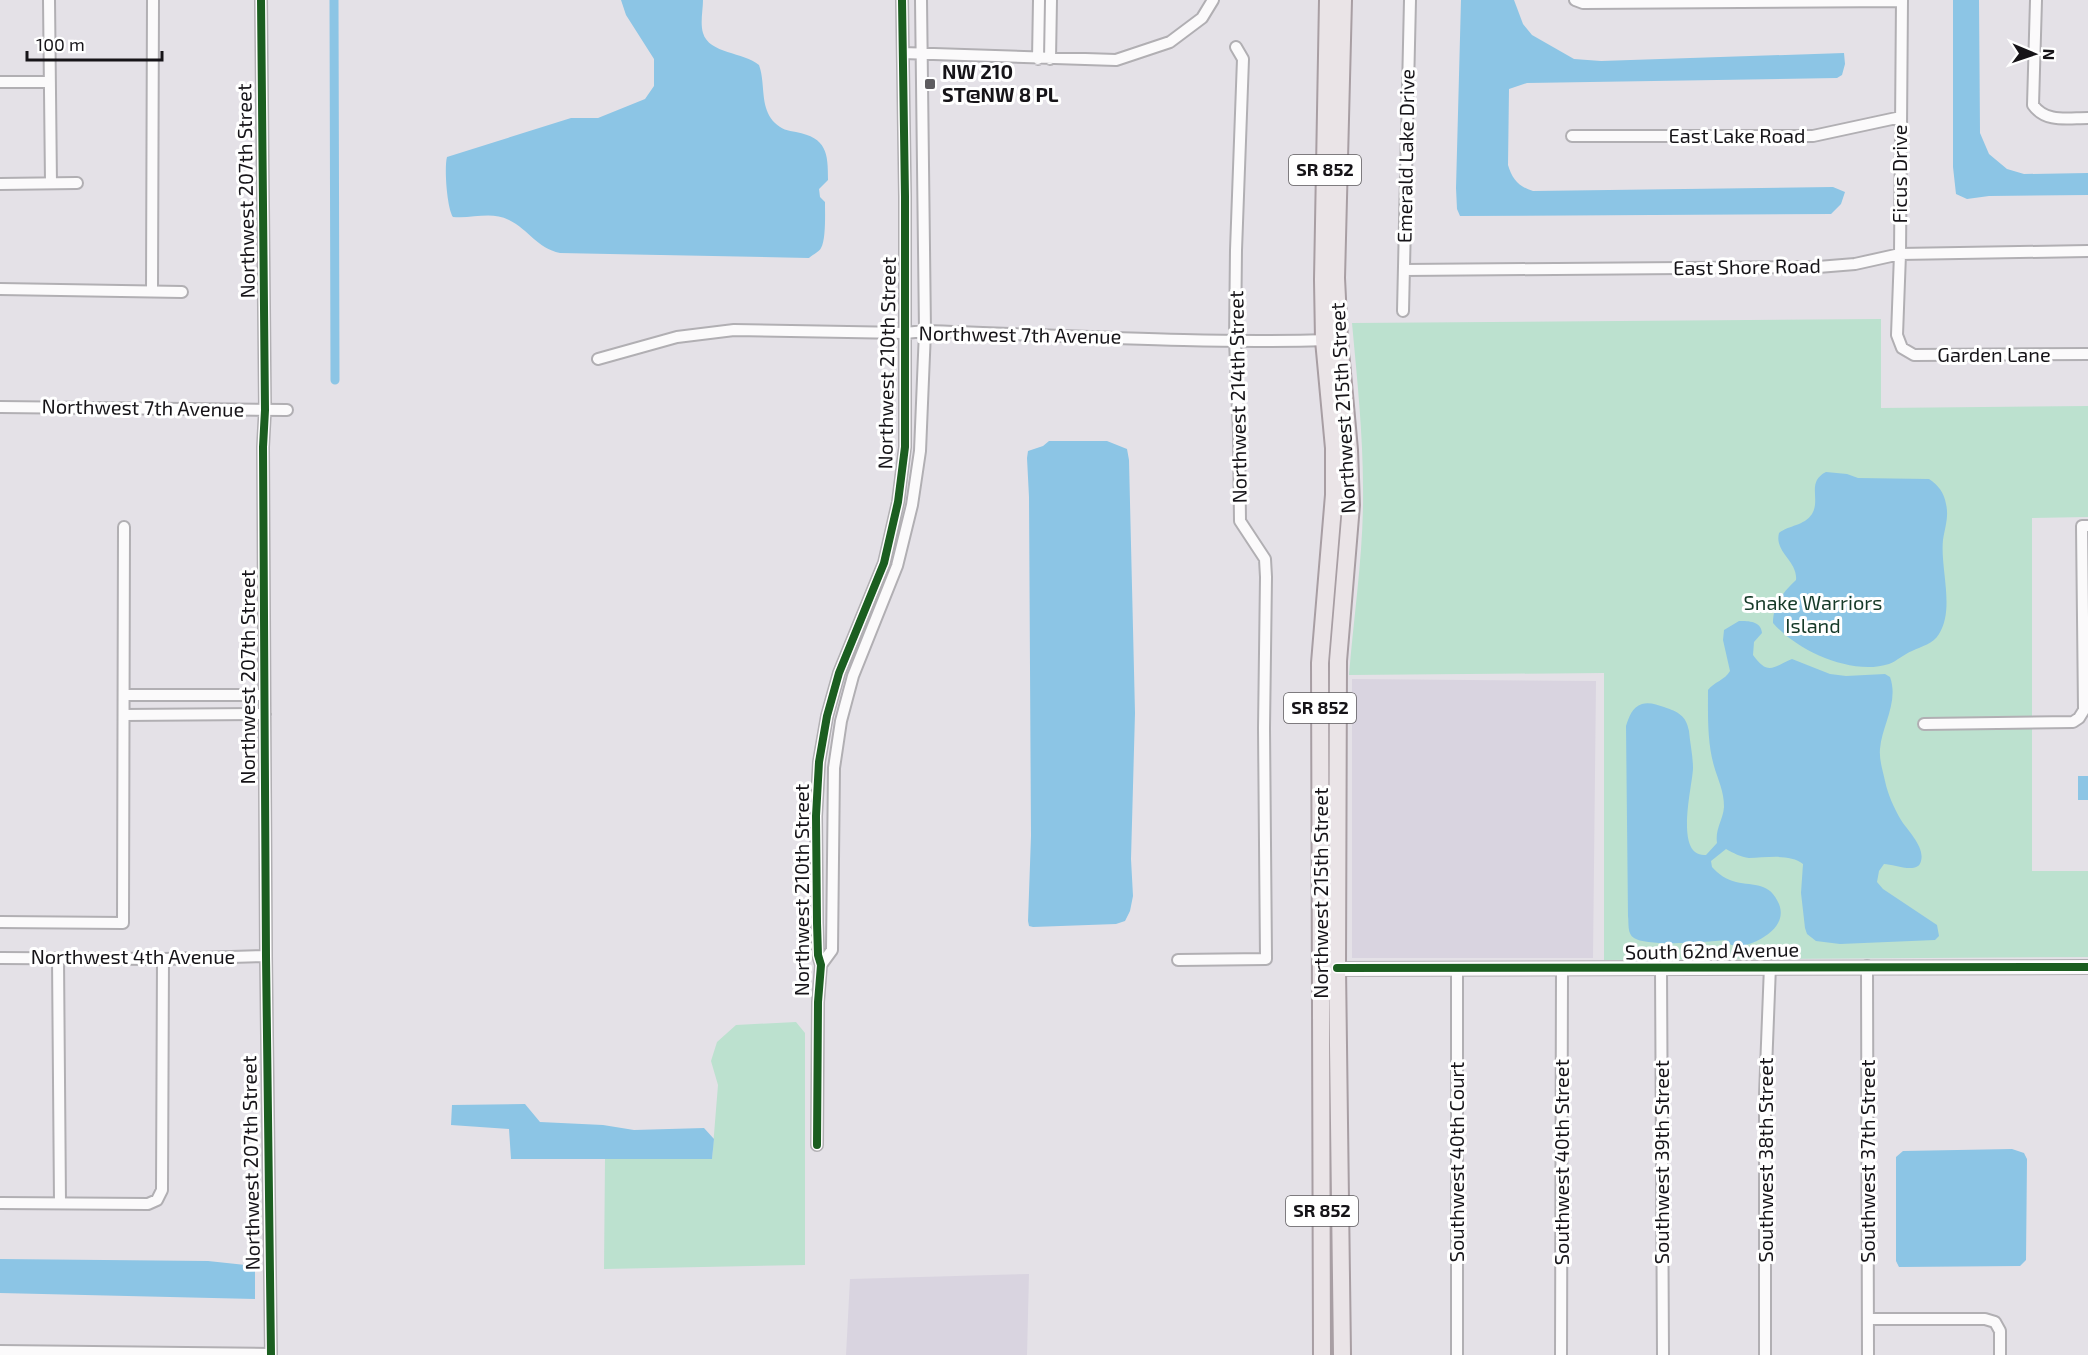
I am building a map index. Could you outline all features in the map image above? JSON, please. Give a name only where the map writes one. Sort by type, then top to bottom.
[{"type":"main road","name":"Northwest 215th Street","points":[[1322,1355],[1338,661],[1351,506],[1349,450],[1323,280],[1328,0]]},
{"type":"main road","name":"Northwest 215th Street","points":[[1331,340],[1336,278],[1343,0]]},
{"type":"main road","name":"Northwest 215th Street","points":[[1330,968],[1342,1281],[1342,1355]]},
{"type":"main road","points":[[1322,1281],[1342,1281]]},
{"type":"street","points":[[49,0],[51,183]]},
{"type":"street","points":[[152,291],[153,0]]},
{"type":"street","name":"Northwest 207th Street","points":[[261,0],[270,1354]]},
{"type":"street","name":"Northwest 210th Street","points":[[817,1145],[818,1002],[821,965],[818,955],[817,923],[816,816],[819,762],[827,716],[839,673],[884,563],[898,502],[905,447],[902,0]]},
{"type":"street","name":"Northwest 210th Street","points":[[821,965],[832,950],[834,768],[841,721],[853,676],[897,566],[912,505],[920,451],[925,330],[921,0]]},
{"type":"street","points":[[1039,0],[1044,59]]},
{"type":"street","points":[[1044,59],[1051,0]]},
{"type":"street","points":[[903,53],[1116,60],[1170,42],[1202,18],[1213,0]]},
{"type":"street","name":"Emerald Lake Drive","points":[[1403,311],[1410,0]]},
{"type":"street","points":[[1575,0],[1583,3],[1902,1]]},
{"type":"street","points":[[2036,0],[2033,105],[2039,113],[2050,118],[2088,118]]},
{"type":"street","name":"Ficus Drive","points":[[1902,1],[1897,334],[1902,348]]},
{"type":"street","name":"Northwest 214th Street","points":[[1178,960],[1266,959],[1265,559],[1240,521],[1235,341],[1243,59],[1236,47]]},
{"type":"street","points":[[0,82],[50,82]]},
{"type":"street","name":"East Lake Road","points":[[1572,136],[1813,136],[1901,117]]},
{"type":"street","points":[[0,183],[77,183]]},
{"type":"street","name":"East Shore Road","points":[[1404,270],[1818,267],[1855,264],[1899,254],[2088,251]]},
{"type":"street","points":[[0,289],[182,292]]},
{"type":"street","name":"Northwest 7th Avenue","points":[[598,359],[677,337],[734,330],[905,333],[925,330],[1235,341],[1331,340]]},
{"type":"street","name":"Garden Lane","points":[[1902,348],[1914,355],[2088,354]]},
{"type":"street","name":"Northwest 7th Avenue","points":[[0,407],[287,410]]},
{"type":"street","points":[[1924,724],[2073,722],[2079,718],[2084,710],[2085,526]]},
{"type":"street","points":[[0,922],[123,923],[124,527]]},
{"type":"street","points":[[124,695],[264,695]]},
{"type":"street","points":[[162,695],[162,715]]},
{"type":"street","points":[[185,695],[185,715]]},
{"type":"street","points":[[124,715],[265,714]]},
{"type":"street","name":"Northwest 4th Avenue","points":[[0,958],[163,959],[266,956]]},
{"type":"street","points":[[58,958],[60,1202]]},
{"type":"street","points":[[0,1203],[148,1204],[157,1200],[162,1190],[163,959]]},
{"type":"street","name":"Southwest 38th Street","points":[[1766,1355],[1765,1095],[1770,966]]},
{"type":"street","name":"Southwest 37th Street","points":[[1867,966],[1868,1355]]},
{"type":"street","name":"South 62nd Avenue","points":[[1330,968],[2088,967]]},
{"type":"street","name":"Southwest 40th Court","points":[[1457,968],[1457,1355]]},
{"type":"street","name":"Southwest 39th Street","points":[[1661,968],[1663,1355]]},
{"type":"street","name":"Southwest 40th Street","points":[[1561,1355],[1562,969]]},
{"type":"street","points":[[1869,1319],[1985,1319],[1995,1322],[2000,1331],[2000,1355]]},
{"type":"street","points":[[0,1351],[270,1354]]},
{"type":"shaded area","points":[[1352,679],[1596,681],[1593,958],[1352,958]]},
{"type":"shaded area","points":[[1029,1274],[1027,1355],[846,1355],[850,1279]]},
{"type":"green space","name":"Snake Warriors Island","points":[[1881,319],[1881,408],[2088,406],[2088,517],[2032,518],[2032,871],[2088,871],[2088,957],[1604,960],[1604,673],[1349,675],[1363,511],[1361,426],[1352,323]]},
{"type":"green space","points":[[796,1022],[805,1033],[805,1265],[604,1269],[605,1159],[712,1159],[718,1085],[711,1061],[717,1042],[736,1025]]},
{"type":"water","points":[[621,0],[703,0],[702,25],[707,40],[719,49],[745,57],[759,65],[765,103],[770,117],[782,128],[814,138],[824,148],[828,180],[819,189],[820,197],[825,202],[825,226],[823,244],[817,252],[809,258],[560,253],[545,247],[516,224],[502,217],[453,217],[447,188],[447,157],[571,118],[598,118],[645,99],[654,86],[654,59],[626,15]]},
{"type":"water","points":[[1461,0],[1514,0],[1523,24],[1532,35],[1574,59],[1601,61],[1844,53],[1845,64],[1842,75],[1837,78],[1527,83],[1509,89],[1508,165],[1520,185],[1533,191],[1833,187],[1845,192],[1841,204],[1831,214],[1460,216],[1457,209],[1456,188]]},
{"type":"water","points":[[1953,0],[1979,0],[1980,133],[1989,154],[2007,169],[2024,174],[2088,173],[2088,195],[1989,196],[1967,199],[1956,194],[1953,167]]},
{"type":"water","points":[[1049,441],[1107,441],[1127,449],[1129,460],[1135,713],[1131,859],[1133,896],[1125,921],[1116,924],[1033,927],[1029,926],[1028,921],[1031,836],[1027,458],[1028,451],[1043,446]]},
{"type":"water","points":[[1826,472],[1847,474],[1858,478],[1929,479],[1944,496],[1947,509],[1943,551],[1947,601],[1944,624],[1934,640],[1889,664],[1859,667],[1826,659],[1796,643],[1773,623],[1773,616],[1780,599],[1796,580],[1796,573],[1780,546],[1779,533],[1809,518],[1815,503],[1815,486],[1820,476]]},
{"type":"water","points":[[1739,621],[1757,624],[1761,629],[1762,633],[1754,642],[1753,655],[1767,668],[1792,659],[1830,674],[1846,676],[1885,674],[1890,677],[1893,695],[1881,740],[1881,761],[1886,786],[1892,801],[1901,820],[1921,850],[1922,856],[1919,865],[1911,868],[1884,864],[1879,871],[1877,882],[1883,889],[1937,925],[1939,936],[1935,940],[1840,944],[1816,941],[1807,934],[1805,928],[1801,893],[1803,864],[1784,857],[1749,858],[1726,849],[1711,861],[1714,870],[1733,881],[1766,888],[1779,904],[1781,911],[1778,924],[1768,934],[1747,945],[1731,945],[1725,940],[1678,943],[1641,941],[1630,934],[1627,723],[1636,707],[1648,703],[1673,711],[1686,721],[1693,759],[1687,833],[1690,845],[1696,853],[1706,855],[1717,843],[1717,833],[1724,807],[1710,747],[1708,690],[1730,671],[1723,640],[1724,630]]},
{"type":"water","points":[[2078,776],[2088,776],[2088,800],[2078,800]]},
{"type":"water","points":[[525,1104],[540,1122],[603,1125],[634,1130],[704,1128],[714,1139],[712,1159],[511,1159],[509,1129],[451,1125],[452,1105]]},
{"type":"water","points":[[2012,1149],[2024,1153],[2027,1159],[2026,1260],[2020,1266],[1899,1267],[1896,1261],[1896,1157],[1903,1151]]},
{"type":"water","points":[[0,1259],[208,1261],[255,1266],[255,1299],[0,1293]]},
{"type":"waterway","points":[[334,0],[335,380]]},
{"type":"cycle path","points":[[261,0],[265,410],[263,447],[266,956],[271,1355]]},
{"type":"cycle path","points":[[817,1145],[818,1002],[821,965],[818,955],[817,923],[816,816],[819,762],[827,716],[839,673],[884,563],[898,502],[905,447],[902,0]]},
{"type":"cycle path","points":[[1337,968],[2088,967]]},
{"type":"place","name":"NW 210 ST@NW 8 PL","points":[[930,84]]}]
